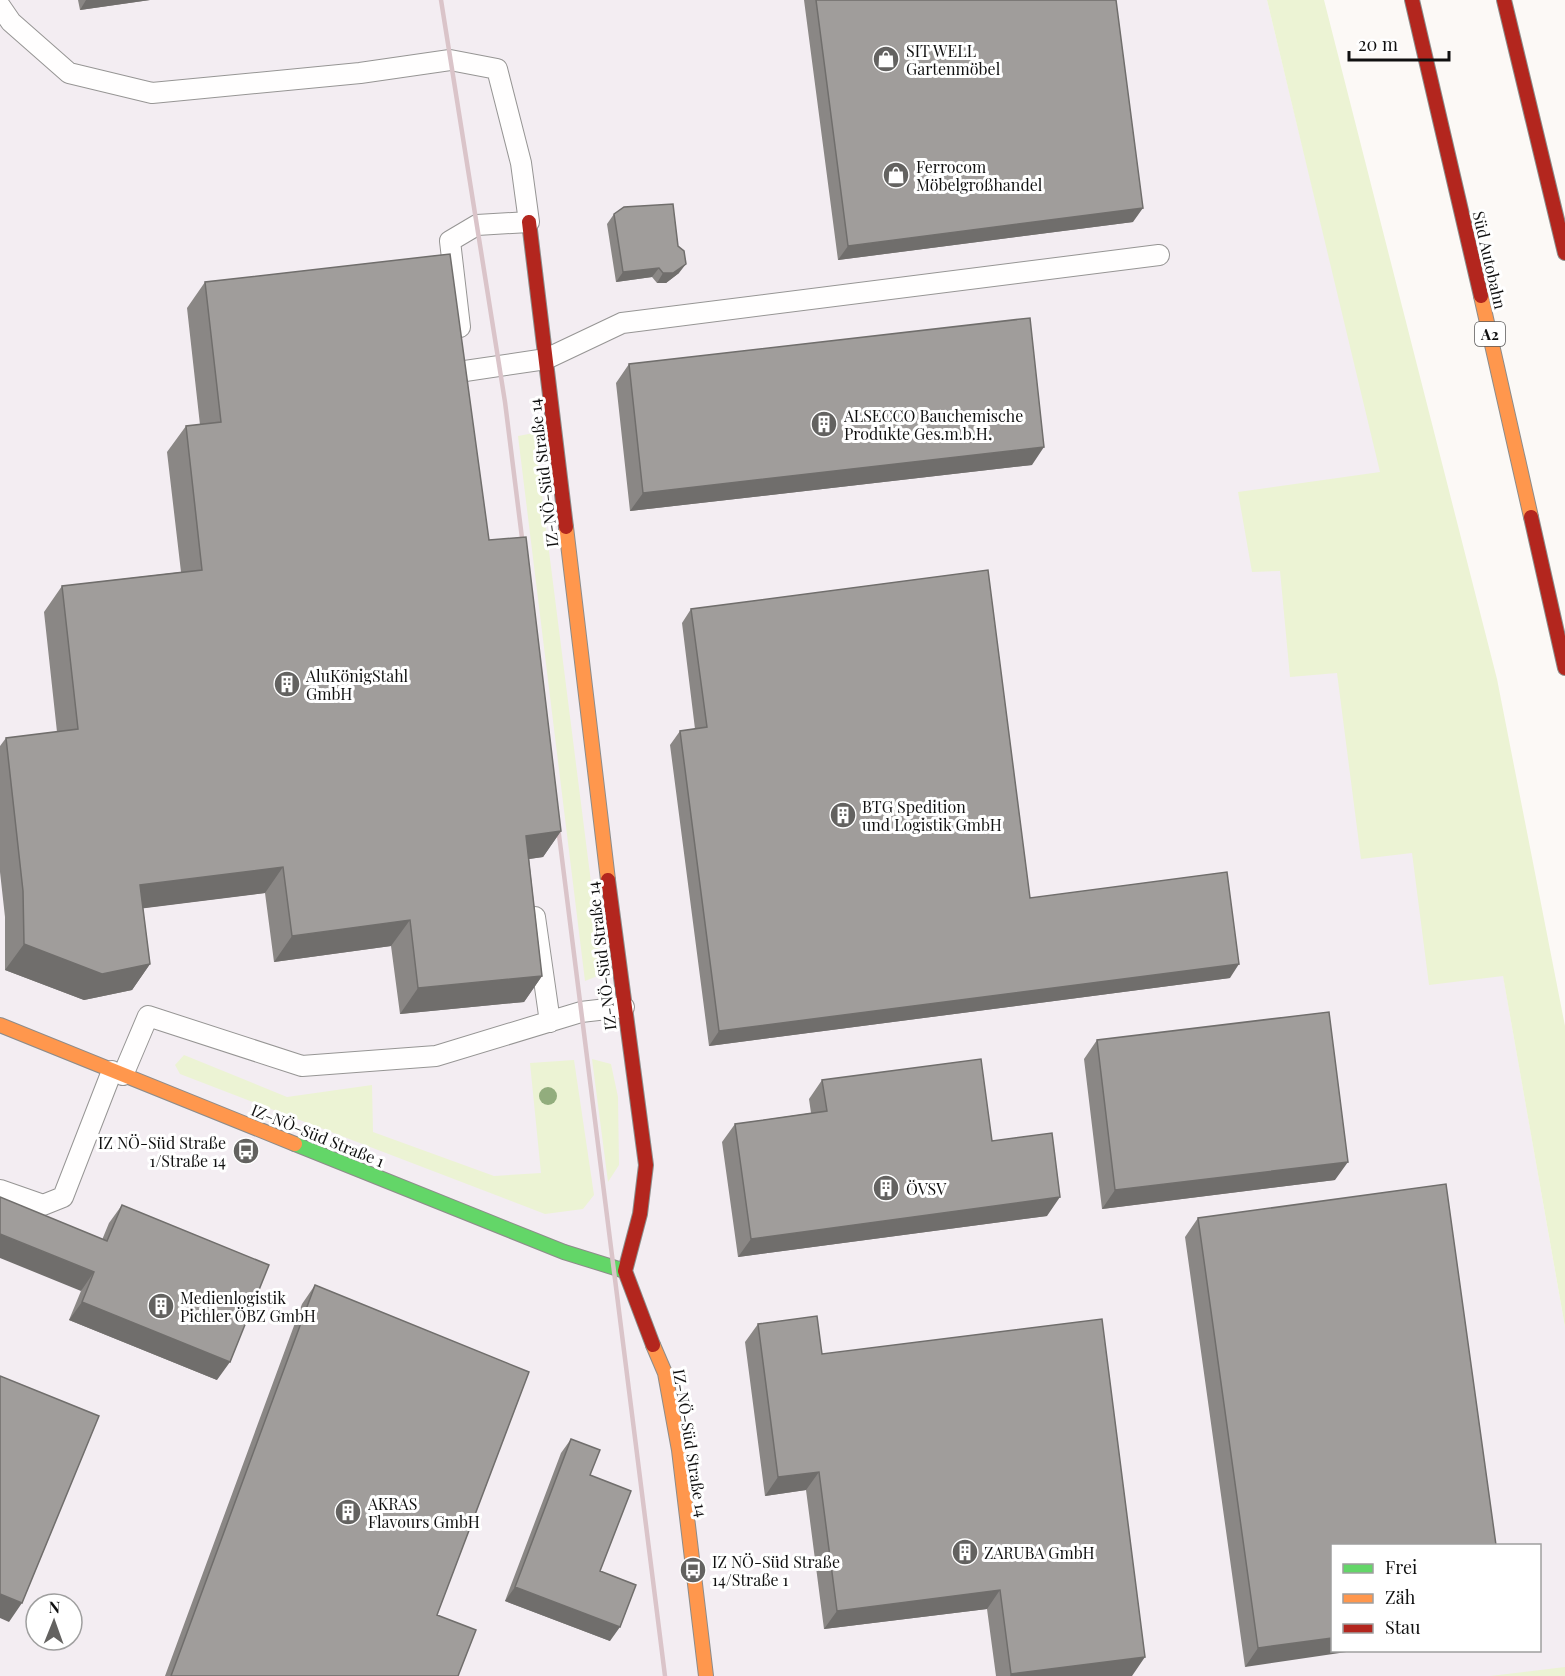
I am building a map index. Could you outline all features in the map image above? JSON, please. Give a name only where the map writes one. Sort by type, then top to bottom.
[{"type":"main road","name":"Süd Autobahn","points":[[1412,0],[1436,95],[1565,668]]},
{"type":"main road","points":[[1504,0],[1565,253]]},
{"type":"main road","name":"IZ-NÖ-Süd Straße 14","points":[[529,222],[624,1007],[646,1165],[640,1214],[625,1271],[644,1325],[666,1373],[679,1450],[706,1676]]},
{"type":"main road","name":"IZ-NÖ-Süd Straße 1","points":[[0,1026],[564,1252],[625,1271]]},
{"type":"lane","points":[[0,6],[11,22],[69,73],[152,93],[360,74],[450,60],[496,69],[521,163],[529,222],[477,225],[450,241],[468,394]]},
{"type":"lane","points":[[465,371],[546,359],[622,323],[1159,255]]},
{"type":"lane","points":[[531,894],[550,1022]]},
{"type":"lane","points":[[0,1190],[43,1205],[63,1197],[117,1073],[148,1016],[302,1066],[436,1056],[581,1012],[624,1007]]},
{"type":"shaded area","points":[[0,0],[1267,0],[1503,975],[1565,1327],[1565,1676],[0,1676]]},
{"type":"green space","points":[[1267,0],[1324,0],[1497,679],[1565,1026],[1565,1327],[1503,976],[1429,985],[1412,853],[1361,859],[1337,673],[1290,677],[1280,571],[1252,572],[1238,492],[1380,472]]},
{"type":"green space","points":[[534,433],[601,961],[600,975],[585,981],[518,436]]},
{"type":"green space","points":[[184,1055],[287,1097],[372,1085],[373,1132],[494,1176],[541,1173],[530,1063],[574,1060],[594,1195],[583,1209],[545,1214],[180,1074],[175,1065]]},
{"type":"green space","points":[[592,1059],[611,1064],[618,1097],[619,1165],[608,1182]]},
{"type":"green space","points":[[1565,1667],[1565,1676],[1490,1676]]},
{"type":"building","points":[[816,0],[1116,0],[1143,208],[848,246]]},
{"type":"building","points":[[673,204],[678,246],[684,251],[686,264],[673,273],[663,273],[659,268],[623,272],[614,214],[624,207]]},
{"type":"building","name":"AluKönigStahl GmbH","points":[[450,254],[489,540],[526,537],[561,831],[526,836],[542,976],[418,988],[410,920],[292,936],[283,867],[140,885],[150,964],[102,974],[24,944],[23,891],[6,738],[78,729],[62,586],[202,570],[186,426],[221,422],[205,282]]},
{"type":"building","name":"ALSECCO Bauchemische Produkte Ges.m.b.H.","points":[[1030,318],[1044,447],[643,493],[629,364]]},
{"type":"building","name":"BTG Spedition und Logistik GmbH","points":[[988,570],[1030,898],[1227,872],[1239,964],[719,1031],[680,731],[707,727],[691,609]]},
{"type":"building","points":[[1329,1012],[1348,1162],[1115,1190],[1097,1040]]},
{"type":"building","name":"ÖVSV","points":[[981,1059],[992,1141],[1052,1133],[1060,1197],[751,1239],[735,1124],[827,1111],[822,1080]]},
{"type":"building","points":[[1446,1184],[1496,1544],[1331,1544],[1331,1638],[1258,1648],[1198,1218]]},
{"type":"building","name":"Medienlogistik Pichler ÖBZ GmbH","points":[[0,1197],[107,1241],[122,1205],[269,1265],[230,1362],[82,1302],[94,1272],[0,1234]]},
{"type":"building","name":"AKRAS Flavours GmbH","points":[[315,1285],[529,1372],[437,1615],[476,1630],[458,1676],[171,1676]]},
{"type":"building","name":"ZARUBA GmbH","points":[[817,1316],[822,1354],[1102,1319],[1145,1657],[1011,1674],[1000,1590],[837,1611],[819,1472],[778,1477],[758,1324]]},
{"type":"building","points":[[0,1376],[99,1416],[27,1592],[24,1592],[22,1603],[0,1594]]},
{"type":"building","points":[[571,1439],[600,1450],[590,1475],[631,1491],[600,1571],[636,1585],[620,1627],[515,1587]]},
{"type":"railway","points":[[441,0],[505,402],[524,554]]},
{"type":"railway","points":[[557,819],[665,1676]]},
{"type":"traffic: fast","points":[[295,1144],[564,1252],[625,1271]]},
{"type":"traffic: slow","points":[[1481,296],[1531,517]]},
{"type":"traffic: slow","points":[[566,527],[608,880]]},
{"type":"traffic: slow","points":[[0,1025],[295,1144]]},
{"type":"traffic: slow","points":[[653,1345],[665,1373],[679,1450],[706,1676]]},
{"type":"traffic: jam","points":[[1412,0],[1481,296]]},
{"type":"traffic: jam","points":[[1504,0],[1565,253]]},
{"type":"traffic: jam","points":[[529,222],[566,527]]},
{"type":"traffic: jam","points":[[1531,517],[1565,668]]},
{"type":"traffic: jam","points":[[608,880],[646,1165],[640,1214],[625,1271],[653,1345]]},
{"type":"place","name":"SIT WELL Gartenmöbel","points":[[886,59]]},
{"type":"place","name":"Ferrocom Möbelgroßhandel","points":[[896,175]]},
{"type":"place","name":"ALSECCO Bauchemische Produkte Ges.m.b.H.","points":[[824,424]]},
{"type":"place","name":"AluKönigStahl GmbH","points":[[287,684]]},
{"type":"place","name":"BTG Spedition und Logistik GmbH","points":[[843,815]]},
{"type":"place","name":"IZ NÖ-Süd Straße 1/Straße 14","points":[[246,1151]]},
{"type":"place","name":"ÖVSV","points":[[886,1188]]},
{"type":"place","name":"Medienlogistik Pichler ÖBZ GmbH","points":[[161,1306]]},
{"type":"place","name":"AKRAS Flavours GmbH","points":[[348,1512]]},
{"type":"place","name":"ZARUBA GmbH","points":[[965,1552]]},
{"type":"place","name":"IZ NÖ-Süd Straße 14/Straße 1","points":[[693,1570]]}]
